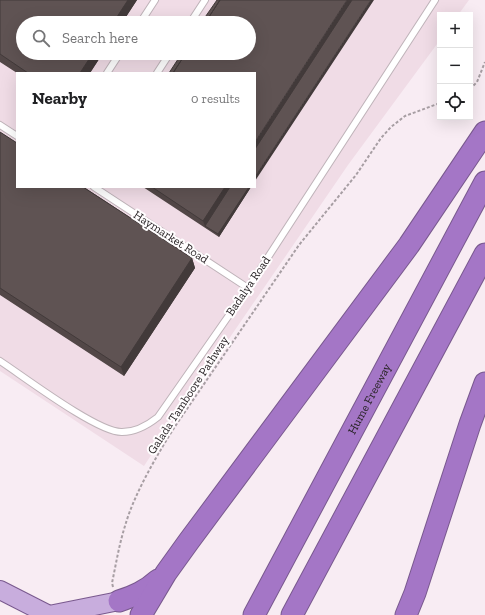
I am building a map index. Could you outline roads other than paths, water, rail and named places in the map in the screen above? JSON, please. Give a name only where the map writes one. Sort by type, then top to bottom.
[{"type":"highway","points":[[141,615],[166,573],[409,245],[485,132]]},
{"type":"highway","name":"Hume Freeway","points":[[256,611],[485,182]]},
{"type":"highway","points":[[292,615],[485,254]]},
{"type":"highway","points":[[406,615],[415,593],[470,424],[485,383]]},
{"type":"highway","points":[[119,601],[137,595],[149,588],[166,573]]},
{"type":"main road","points":[[0,590],[49,615],[119,601]]},
{"type":"lane","points":[[145,16],[155,0]]},
{"type":"lane","points":[[195,16],[205,0]]},
{"type":"lane","name":"Badalya Road","points":[[0,361],[98,425],[115,432],[132,431],[150,424],[165,408],[248,288],[435,0]]},
{"type":"lane","points":[[108,72],[115,60]]},
{"type":"lane","points":[[158,72],[165,60]]},
{"type":"lane","points":[[0,125],[16,135]]},
{"type":"lane","name":"Haymarket Road","points":[[96,188],[248,288]]}]
